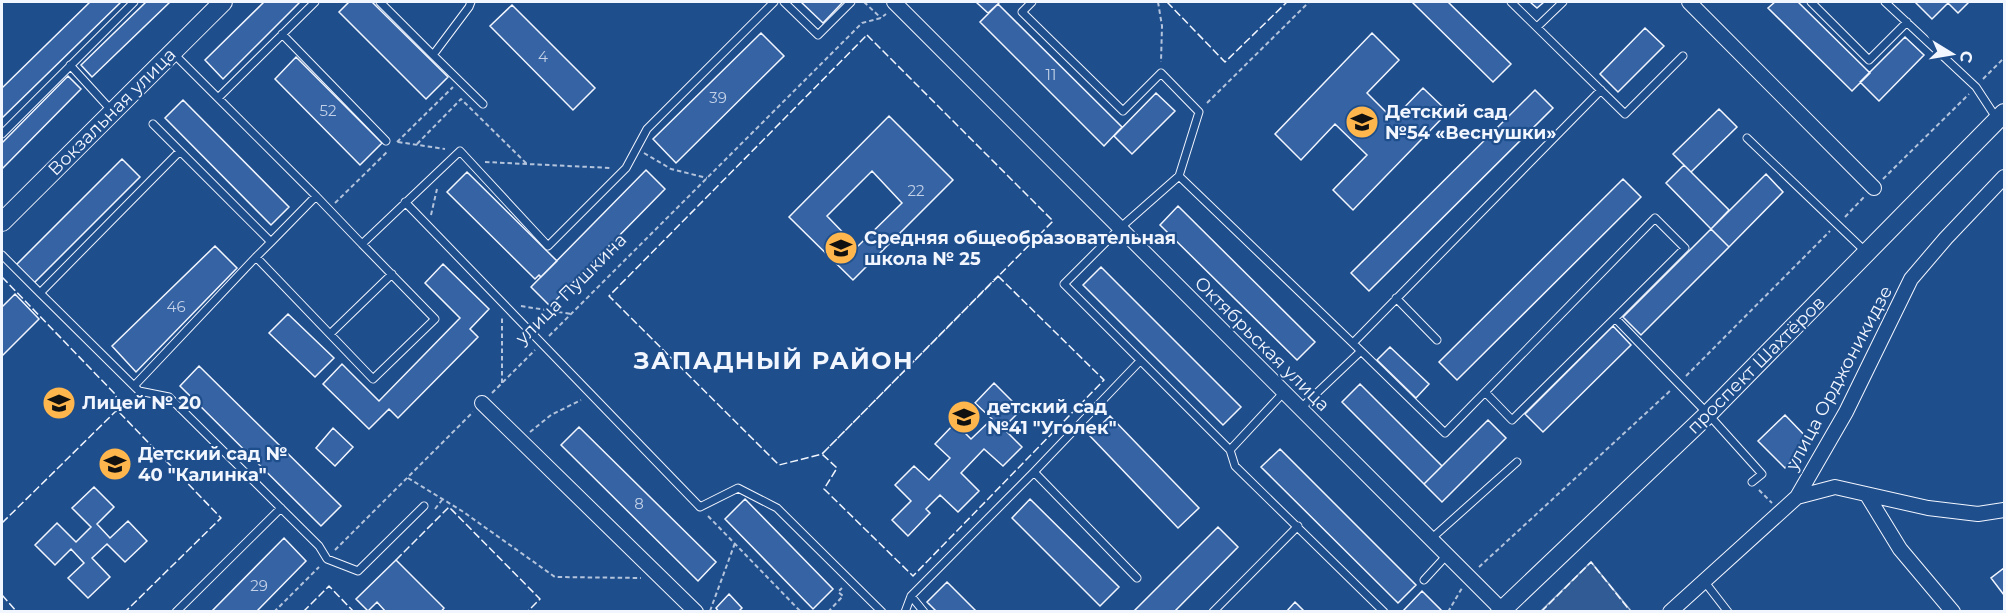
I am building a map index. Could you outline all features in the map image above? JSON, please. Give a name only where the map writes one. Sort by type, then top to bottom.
[{"type":"main road","name":"Вокзальная улица","points":[[2,222],[223,2]]},
{"type":"main road","name":"проспект Шахтёров","points":[[1501,611],[1708,414],[2001,116]]},
{"type":"street","name":"Октябрьская улица","points":[[897,2],[1501,611]]},
{"type":"street","points":[[1689,2],[1874,188]]},
{"type":"street","name":"улица Орджоникидзе","points":[[1670,612],[1797,497],[1846,412],[1911,279],[2004,177]]},
{"type":"street","points":[[482,403],[696,612]]},
{"type":"street","points":[[1797,497],[1835,487],[1928,508],[1978,514],[2004,510]]},
{"type":"street","points":[[1867,495],[1900,549],[1953,612]]},
{"type":"lane","points":[[2,134],[134,2]]},
{"type":"lane","points":[[218,98],[315,2]]},
{"type":"lane","points":[[380,2],[483,104]]},
{"type":"lane","points":[[433,55],[471,2]]},
{"type":"lane","points":[[362,244],[460,151],[548,246],[626,168],[647,129],[774,2]]},
{"type":"lane","points":[[784,2],[818,35],[851,2]]},
{"type":"lane","points":[[1032,2],[1022,12],[1123,111],[1161,73],[1199,112],[1179,176],[1120,228],[1064,284],[1230,450],[1234,466],[1384,612]]},
{"type":"lane","points":[[1511,2],[1625,114],[1683,56]]},
{"type":"lane","points":[[1537,27],[1563,2]]},
{"type":"lane","points":[[1811,2],[1869,60],[1907,22]]},
{"type":"lane","points":[[1885,2],[1976,87],[2001,116]]},
{"type":"lane","points":[[282,34],[386,141]]},
{"type":"lane","points":[[172,52],[435,319],[373,379],[256,257]]},
{"type":"lane","points":[[70,65],[112,112]]},
{"type":"lane","points":[[1353,343],[1601,90]]},
{"type":"lane","points":[[153,124],[271,242]]},
{"type":"lane","points":[[1747,138],[1867,253]]},
{"type":"lane","points":[[40,293],[180,151]]},
{"type":"lane","points":[[1179,176],[1446,433],[1485,392],[1655,218],[1685,248],[1512,420],[1485,392]]},
{"type":"lane","points":[[134,386],[316,196]]},
{"type":"lane","points":[[405,202],[700,507],[738,488],[777,508],[882,612]]},
{"type":"lane","points":[[2,255],[138,391],[169,397],[319,546],[327,559],[358,571],[424,506]]},
{"type":"lane","points":[[330,334],[392,274]]},
{"type":"lane","points":[[1396,298],[1437,340]]},
{"type":"lane","points":[[1615,318],[1708,414],[1762,474],[1754,484]]},
{"type":"lane","points":[[1300,408],[1361,351]]},
{"type":"lane","points":[[905,612],[911,596],[1140,362]]},
{"type":"lane","points":[[1230,450],[1284,392]]},
{"type":"lane","points":[[1431,539],[1517,462]]},
{"type":"lane","points":[[1034,472],[1137,578]]},
{"type":"lane","points":[[176,612],[281,508]]},
{"type":"lane","points":[[1213,612],[1298,526]]},
{"type":"lane","points":[[1424,580],[1447,555]]},
{"type":"lane","points":[[1704,581],[1728,612]]},
{"type":"lane","points":[[911,596],[924,612]]},
{"type":"path","points":[[864,2],[882,18]]},
{"type":"path","name":"улица Пушкина","points":[[274,612],[862,23],[882,18],[897,2]]},
{"type":"path","points":[[1158,2],[1162,26],[1161,73]]},
{"type":"path","points":[[1199,112],[1309,2]]},
{"type":"path","points":[[1448,612],[1468,576],[1678,383],[2004,58]]},
{"type":"path","points":[[417,144],[461,99],[527,164]]},
{"type":"path","points":[[386,141],[460,151]]},
{"type":"path","points":[[637,148],[671,169],[707,178]]},
{"type":"path","points":[[470,162],[626,168]]},
{"type":"path","points":[[429,227],[442,168]]},
{"type":"path","points":[[520,440],[551,415],[592,395]]},
{"type":"path","points":[[408,478],[462,511],[555,577],[661,578]]},
{"type":"path","points":[[1754,484],[1772,504]]},
{"type":"path","points":[[700,507],[801,612]]},
{"type":"path","points":[[710,612],[735,543]]},
{"type":"path","points":[[828,612],[843,596],[838,592],[850,580]]},
{"type":"shaded area","points":[[1591,562],[1631,611],[1541,611]]},
{"type":"building","points":[[90,2],[121,2],[2,118],[2,88]]},
{"type":"building","points":[[146,2],[170,2],[92,77],[81,65]]},
{"type":"building","points":[[264,2],[300,2],[223,79],[205,60]]},
{"type":"building","points":[[349,2],[372,2],[448,77],[426,99],[339,12]]},
{"type":"building","points":[[801,2],[841,2],[842,3],[823,23]]},
{"type":"building","points":[[976,2],[1000,2],[988,13]]},
{"type":"building","points":[[1412,2],[1448,2],[1511,64],[1493,82]]},
{"type":"building","points":[[1530,2],[1544,2],[1537,8]]},
{"type":"building","points":[[1775,2],[1798,2],[1870,73],[1852,91],[1768,8]]},
{"type":"building","points":[[1915,2],[1969,2],[1958,13],[1948,3],[1932,19]]},
{"type":"building","points":[[998,4],[1122,127],[1104,146],[980,22]]},
{"type":"building","points":[[512,5],[595,88],[573,110],[490,26]]},
{"type":"building","points":[[1645,28],[1664,46],[1618,92],[1600,74]]},
{"type":"building","points":[[761,33],[784,56],[676,163],[653,139]]},
{"type":"building","name":"Детский сад №54 «Веснушки»","points":[[1372,33],[1399,60],[1367,93],[1393,119],[1423,88],[1448,112],[1353,210],[1333,190],[1367,155],[1335,124],[1301,160],[1275,134]]},
{"type":"building","points":[[1905,37],[1924,55],[1879,101],[1860,82]]},
{"type":"building","points":[[296,57],[382,143],[360,165],[275,79]]},
{"type":"building","points":[[68,76],[81,89],[2,169],[2,143]]},
{"type":"building","points":[[1535,90],[1553,108],[1369,291],[1351,273]]},
{"type":"building","points":[[1156,93],[1175,111],[1132,154],[1114,136]]},
{"type":"building","points":[[183,100],[289,207],[271,225],[165,118]]},
{"type":"building","points":[[1719,109],[1737,127],[1691,172],[1673,154]]},
{"type":"building","points":[[889,116],[953,180],[853,280],[789,217]],"holes":[[[872,171],[902,203],[857,247],[827,216]]]},
{"type":"building","points":[[122,159],[140,177],[34,283],[16,265]]},
{"type":"building","points":[[1684,165],[1729,210],[1711,229],[1666,183]]},
{"type":"building","points":[[646,170],[665,189],[550,306],[531,287]]},
{"type":"building","points":[[467,172],[557,261],[541,277],[539,275],[535,279],[447,192]]},
{"type":"building","points":[[1766,174],[1783,192],[1729,247],[1711,229]]},
{"type":"building","points":[[1623,179],[1641,197],[1457,380],[1439,362]]},
{"type":"building","points":[[1178,206],[1315,342],[1297,360],[1160,225]]},
{"type":"building","points":[[1711,229],[1729,247],[1641,335],[1623,317]]},
{"type":"building","points":[[215,246],[237,268],[136,372],[112,346]]},
{"type":"building","points":[[443,264],[489,309],[470,329],[478,337],[398,418],[389,409],[369,429],[323,384],[342,364],[379,401],[460,318],[425,283]]},
{"type":"building","points":[[1101,267],[1241,407],[1223,425],[1083,285]]},
{"type":"building","points":[[15,294],[39,319],[2,356],[2,307]]},
{"type":"building","points":[[288,314],[334,358],[315,377],[269,333]]},
{"type":"building","points":[[1613,326],[1631,345],[1543,432],[1525,414]]},
{"type":"building","points":[[1390,347],[1429,384],[1416,398],[1377,360]]},
{"type":"building","points":[[199,366],[341,506],[321,526],[180,386]]},
{"type":"building","points":[[994,383],[1021,410],[1003,428],[1022,447],[1003,466],[984,449],[961,473],[979,491],[958,512],[940,495],[926,509],[930,513],[908,536],[892,520],[911,501],[895,485],[914,466],[929,480],[950,458],[935,444],[955,423],[971,439],[992,419],[975,403]]},
{"type":"building","points":[[1360,384],[1442,466],[1424,484],[1342,402]]},
{"type":"building","points":[[1785,415],[1811,442],[1785,468],[1758,441]]},
{"type":"building","points":[[1110,416],[1199,508],[1178,528],[1090,436]]},
{"type":"building","points":[[1488,420],[1506,438],[1442,502],[1424,484]]},
{"type":"building","points":[[579,427],[716,562],[698,581],[561,445]]},
{"type":"building","points":[[333,428],[353,447],[335,466],[316,448]]},
{"type":"building","points":[[1280,449],[1416,585],[1398,603],[1261,467]]},
{"type":"building","points":[[94,487],[114,507],[97,524],[110,538],[128,521],[147,541],[125,562],[107,544],[92,558],[110,577],[88,598],[68,578],[84,563],[71,549],[55,565],[35,545],[57,523],[76,542],[91,527],[72,508]]},
{"type":"building","points":[[745,499],[833,589],[813,609],[725,519]]},
{"type":"building","points":[[1030,499],[1119,587],[1100,606],[1012,518]]},
{"type":"building","points":[[1218,527],[1238,547],[1174,612],[1133,612]]},
{"type":"building","points":[[284,538],[306,561],[256,612],[211,612]]},
{"type":"building","points":[[396,560],[444,608],[441,612],[386,612],[377,602],[368,611],[356,599]]},
{"type":"building","points":[[2004,568],[2004,595],[1991,578]]},
{"type":"building","points":[[947,582],[977,612],[937,612],[927,602]]},
{"type":"building","points":[[1422,591],[1441,610],[1440,612],[1402,612]]},
{"type":"building","points":[[729,594],[742,608],[738,612],[719,612],[716,608]]},
{"type":"building","points":[[1295,602],[1305,612],[1286,612]]},
{"type":"fence","points":[[1167,2],[1225,62],[1287,2]]},
{"type":"fence","points":[[867,35],[1053,221],[822,454],[779,465],[609,296],[867,35]]},
{"type":"fence","points":[[998,276],[1104,380],[913,576],[824,489],[837,468],[822,454],[998,276]]},
{"type":"fence","points":[[2,277],[116,395],[116,412]]},
{"type":"fence","points":[[2,523],[117,410],[221,518],[125,612]]},
{"type":"fence","points":[[396,560],[449,507],[540,599],[527,612]]},
{"type":"fence","points":[[1541,612],[1591,562],[1631,612]]},
{"type":"fence","points":[[303,612],[329,586],[354,612]]},
{"type":"fence","points":[[2,595],[17,612]]},
{"type":"place","name":"Детский сад №54 «Веснушки»","points":[[1362,122]]},
{"type":"place","name":"Средняя общеобразовательная школа № 25","points":[[841,248]]},
{"type":"place","name":"Лицей № 20","points":[[59,403]]},
{"type":"place","name":"детский сад №41 \"Уголек\"","points":[[964,417]]},
{"type":"place","name":"Детский сад № 40 \"Калинка\"","points":[[115,464]]},
{"type":"district","name":"ЗАПАДНЫЙ РАЙОН","points":[[774,361]]}]
